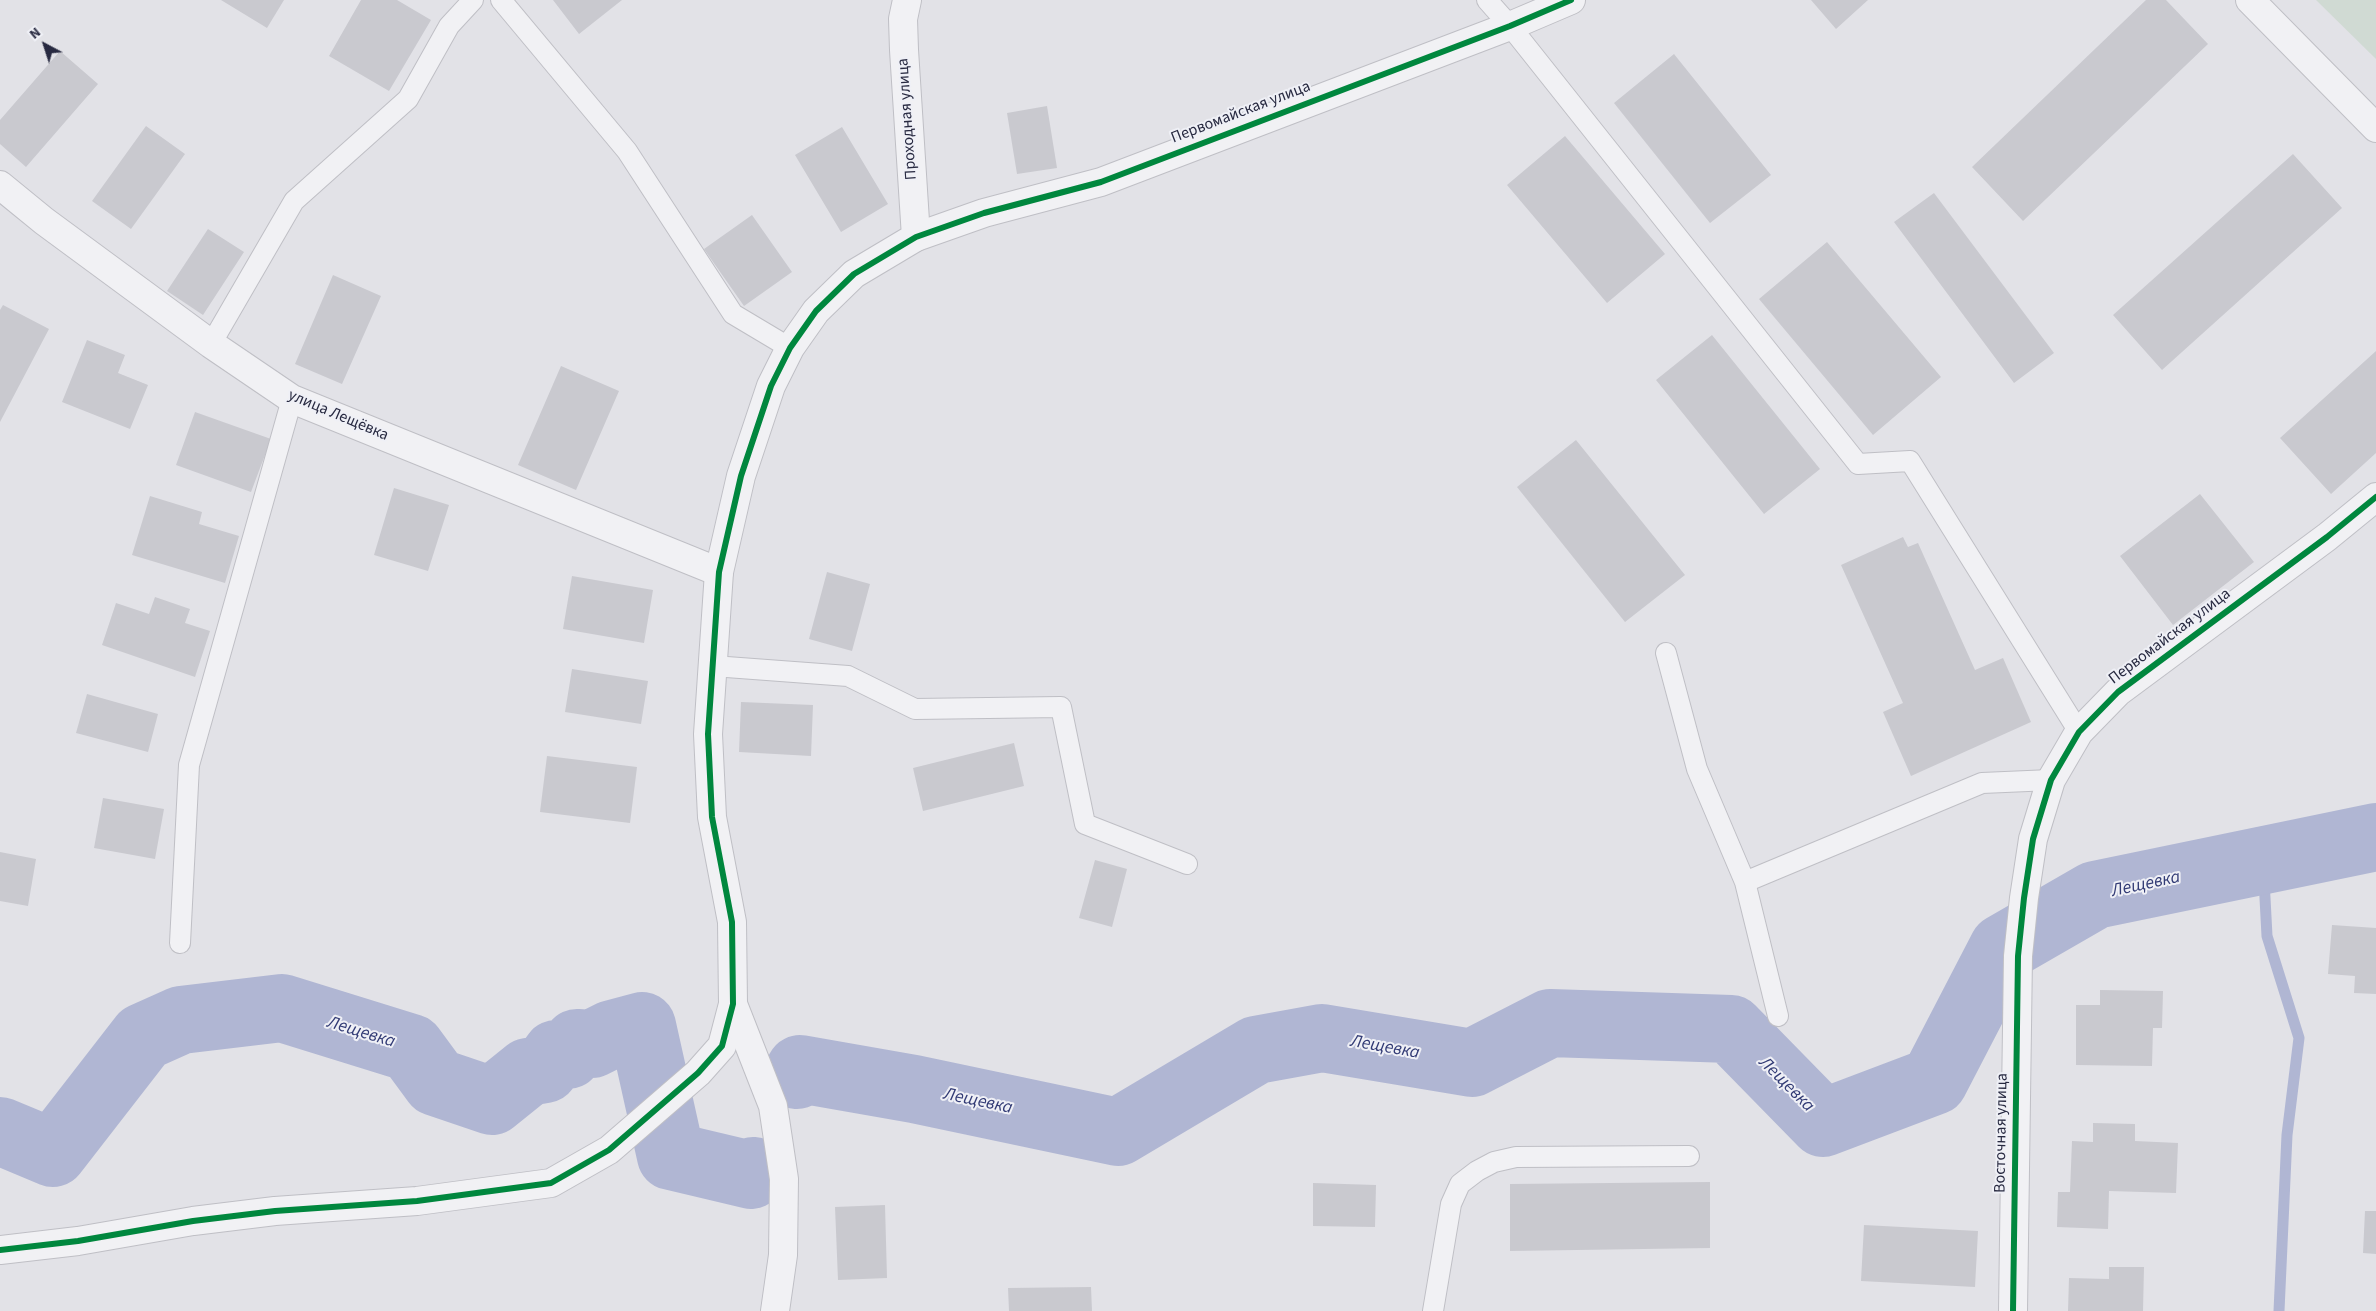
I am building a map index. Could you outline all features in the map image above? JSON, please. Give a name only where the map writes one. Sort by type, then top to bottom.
[{"type":"street","name":"Проходная улица","points":[[907,0],[903,19],[904,50],[916,237]]},
{"type":"street","name":"Первомайская улица","points":[[733,1004],[732,922],[712,817],[708,734],[719,572],[741,476],[771,386],[790,348],[816,311],[854,274],[916,237],[984,213],[1101,182],[1510,26],[1571,0]]},
{"type":"street","points":[[2250,0],[2376,128]]},
{"type":"street","name":"улица Лещёвка","points":[[0,185],[44,221],[211,344],[292,399],[719,572]]},
{"type":"street","name":"Первомайская улица","points":[[2024,898],[2033,839],[2051,780],[2079,732],[2118,692],[2328,538],[2376,497]]},
{"type":"street","name":"Восточная улица","points":[[2013,1311],[2018,956],[2024,898]]},
{"type":"street","points":[[0,1250],[78,1241],[193,1221],[274,1211],[417,1201],[551,1183],[609,1150],[698,1073],[722,1046],[733,1004]]},
{"type":"street","points":[[733,1004],[773,1106],[784,1179],[784,1255],[775,1311]]},
{"type":"lane","points":[[211,344],[294,201],[408,100],[449,26],[473,0]]},
{"type":"lane","points":[[501,0],[627,151],[733,314],[790,348]]},
{"type":"lane","points":[[1487,0],[1510,26],[1858,464],[1910,461],[2079,732]]},
{"type":"lane","points":[[180,943],[189,765],[292,399]]},
{"type":"lane","points":[[1666,653],[1697,769],[1745,882],[1778,1016]]},
{"type":"lane","points":[[713,666],[848,676],[915,709],[1061,707],[1085,824],[1187,864]]},
{"type":"lane","points":[[1745,882],[1982,783],[2051,780]]},
{"type":"lane","points":[[1433,1311],[1451,1204],[1460,1184],[1477,1171],[1494,1162],[1516,1157],[1689,1156]]},
{"type":"shaded area","points":[[2316,0],[2376,0],[2376,59]]},
{"type":"building","points":[[221,0],[284,0],[267,28]]},
{"type":"building","points":[[361,0],[397,0],[431,20],[389,91],[329,56]]},
{"type":"building","points":[[553,0],[622,0],[579,34]]},
{"type":"building","points":[[1811,0],[1868,0],[1836,29]]},
{"type":"building","points":[[2146,0],[2166,0],[2208,44],[2023,221],[1972,167]]},
{"type":"building","points":[[60,51],[98,84],[26,167],[0,144],[0,120]]},
{"type":"building","points":[[1674,54],[1771,175],[1710,223],[1614,103]]},
{"type":"building","points":[[1047,106],[1057,168],[1017,174],[1007,113]]},
{"type":"building","points":[[146,126],[185,154],[131,229],[92,201]]},
{"type":"building","points":[[842,127],[888,204],[841,232],[795,155]]},
{"type":"building","points":[[1565,136],[1665,254],[1607,303],[1507,185]]},
{"type":"building","points":[[2293,154],[2342,208],[2162,370],[2113,315]]},
{"type":"building","points":[[1934,193],[2054,353],[2014,383],[1894,222]]},
{"type":"building","points":[[752,215],[792,272],[744,306],[704,249]]},
{"type":"building","points":[[208,229],[244,252],[203,315],[167,291]]},
{"type":"building","points":[[1827,242],[1941,377],[1873,435],[1759,299]]},
{"type":"building","points":[[333,275],[381,296],[342,384],[295,364]]},
{"type":"building","points":[[3,305],[49,329],[0,422],[0,310]]},
{"type":"building","points":[[1712,335],[1820,469],[1764,514],[1656,380]]},
{"type":"building","points":[[87,340],[125,355],[118,373],[148,385],[130,429],[62,402]]},
{"type":"building","points":[[2376,351],[2376,453],[2331,494],[2280,438]]},
{"type":"building","points":[[561,366],[619,391],[576,490],[518,465]]},
{"type":"building","points":[[195,412],[271,439],[251,492],[176,465]]},
{"type":"building","points":[[1576,440],[1685,575],[1625,622],[1517,487]]},
{"type":"building","points":[[394,488],[449,505],[428,571],[374,555]]},
{"type":"building","points":[[2200,494],[2254,562],[2173,625],[2120,556]]},
{"type":"building","points":[[150,496],[202,512],[199,524],[239,536],[225,583],[132,555]]},
{"type":"building","points":[[1903,537],[1908,547],[1918,543],[1975,670],[2003,658],[2031,722],[1911,776],[1883,712],[1903,703],[1841,565]]},
{"type":"building","points":[[827,572],[870,584],[852,651],[809,639]]},
{"type":"building","points":[[572,576],[653,590],[644,643],[563,629]]},
{"type":"building","points":[[155,597],[190,609],[185,623],[210,631],[195,677],[102,645],[116,603],[149,614]]},
{"type":"building","points":[[572,669],[648,681],[641,724],[565,712]]},
{"type":"building","points":[[87,694],[158,714],[148,752],[76,733]]},
{"type":"building","points":[[741,702],[813,705],[811,756],[739,752]]},
{"type":"building","points":[[1014,743],[1024,786],[923,811],[913,768]]},
{"type":"building","points":[[547,756],[637,767],[630,823],[540,812]]},
{"type":"building","points":[[103,798],[164,809],[155,859],[94,848]]},
{"type":"building","points":[[0,852],[36,859],[28,906],[0,901]]},
{"type":"building","points":[[1095,860],[1127,869],[1112,927],[1079,918]]},
{"type":"building","points":[[2332,925],[2376,928],[2376,994],[2354,993],[2355,976],[2328,974]]},
{"type":"building","points":[[2100,990],[2163,991],[2162,1028],[2153,1028],[2152,1066],[2076,1065],[2076,1005],[2100,1005]]},
{"type":"building","points":[[2093,1123],[2135,1124],[2135,1141],[2178,1143],[2176,1193],[2109,1191],[2108,1229],[2057,1227],[2058,1192],[2070,1192],[2072,1141],[2093,1142]]},
{"type":"building","points":[[1710,1182],[1710,1248],[1510,1251],[1510,1184]]},
{"type":"building","points":[[1313,1183],[1376,1185],[1375,1227],[1313,1226]]},
{"type":"building","points":[[885,1205],[887,1278],[838,1280],[835,1207]]},
{"type":"building","points":[[2365,1211],[2376,1211],[2376,1254],[2363,1253]]},
{"type":"building","points":[[1864,1225],[1978,1231],[1975,1287],[1861,1281]]},
{"type":"building","points":[[2109,1267],[2144,1267],[2143,1311],[2068,1311],[2069,1278],[2109,1279]]},
{"type":"building","points":[[1091,1287],[1092,1311],[1009,1311],[1008,1288]]},
{"type":"waterway","name":"Лещевка","points":[[797,1075],[800,1069],[914,1089],[1118,1132],[1256,1050],[1322,1038],[1472,1063],[1550,1023],[1731,1029],[1823,1123],[1934,1081],[2003,948],[2095,895],[2376,837]]},
{"type":"waterway","name":"Лещевка","points":[[2263,860],[2267,936],[2299,1038],[2287,1135],[2279,1311]]},
{"type":"waterway","name":"Лещевка","points":[[0,1131],[53,1153],[143,1037],[181,1020],[282,1008],[411,1048],[436,1082],[492,1101],[528,1072],[545,1069],[556,1054],[568,1055],[577,1043],[592,1044],[612,1034],[642,1026],[671,1156],[751,1175],[753,1171]]},
{"type":"cycle path","points":[[0,1250],[78,1241],[193,1221],[275,1211],[417,1201],[551,1183],[609,1150],[698,1073],[722,1046],[733,1004],[732,922],[712,817],[708,734],[719,572],[741,476],[771,386],[790,348],[816,311],[854,274],[916,237],[984,213],[1101,182],[1510,26],[1571,0]]},
{"type":"cycle path","points":[[2013,1311],[2018,956],[2033,839],[2051,780],[2079,732],[2118,692],[2327,537],[2376,497]]}]
